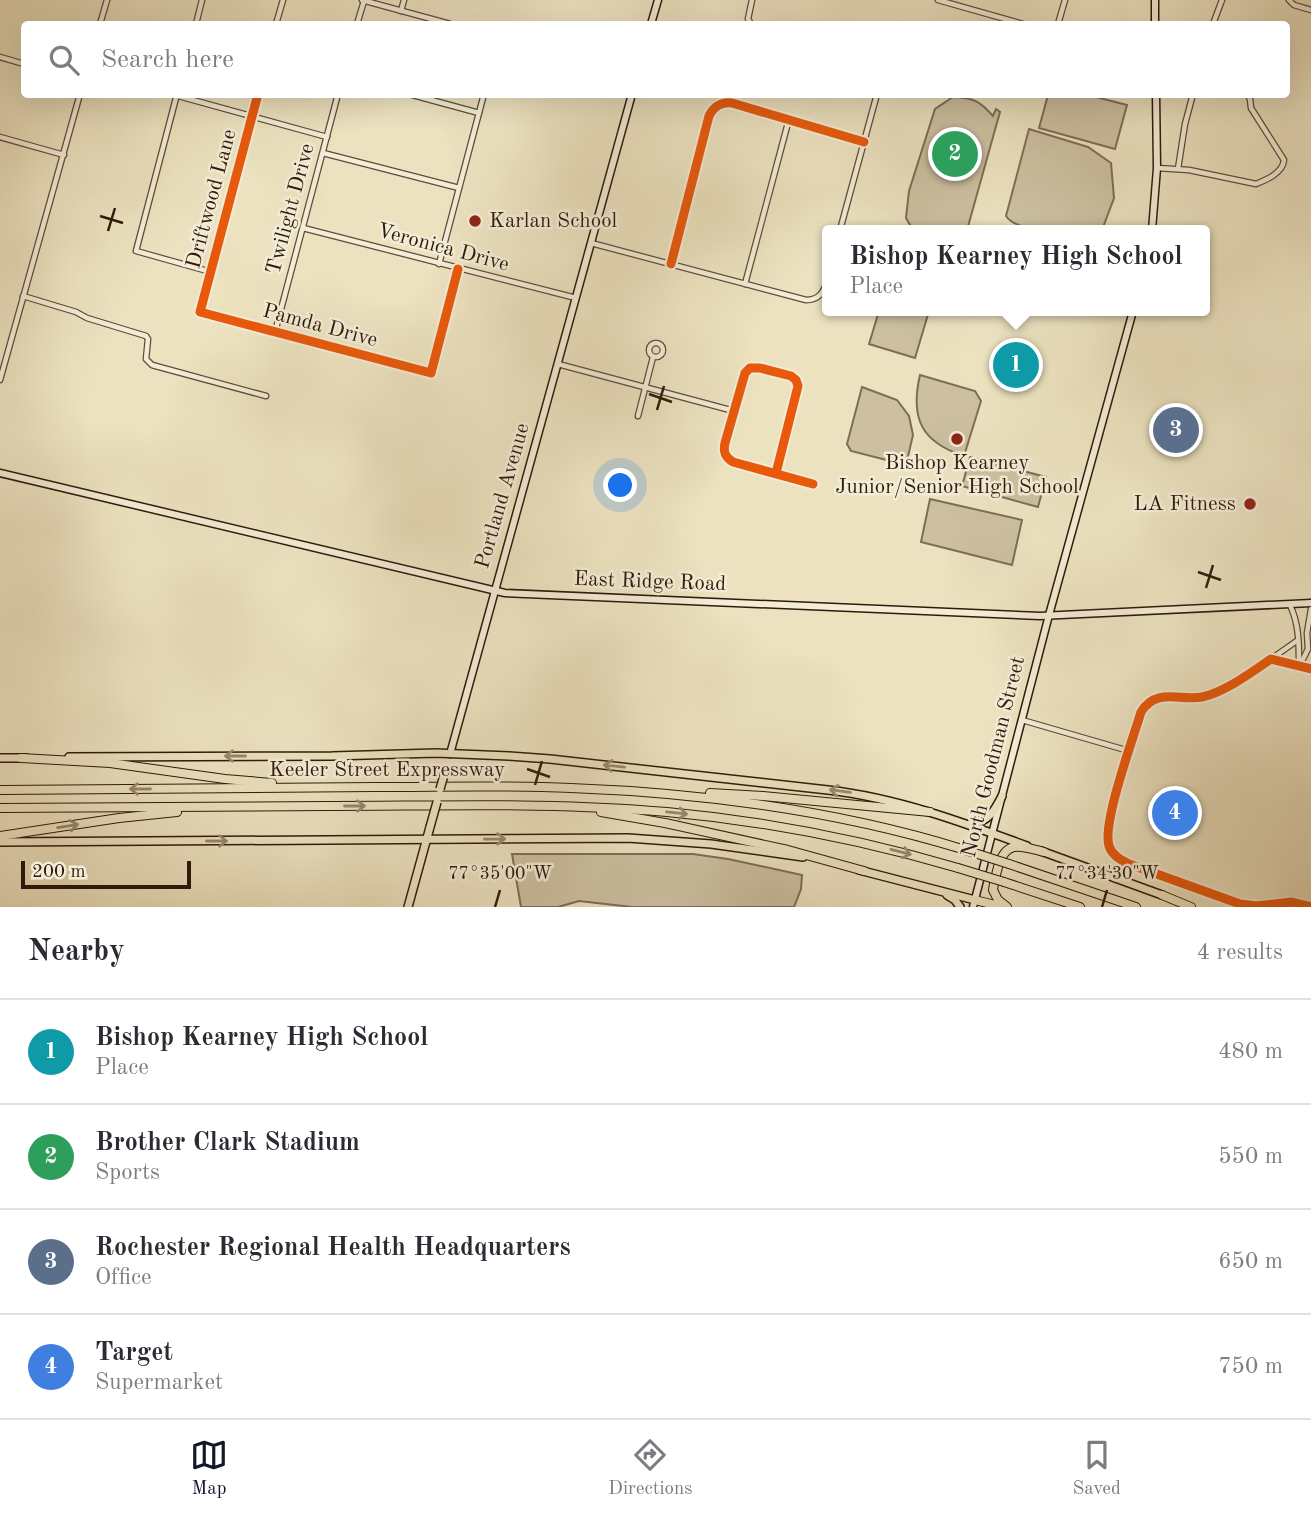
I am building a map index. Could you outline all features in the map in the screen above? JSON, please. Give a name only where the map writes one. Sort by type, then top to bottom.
[{"type":"highway","points":[[21,758],[110,763],[252,782],[355,788]]},
{"type":"highway","name":"Keeler Street Expressway","points":[[0,790],[543,787],[637,791],[720,799],[802,812],[962,849],[1136,907]]},
{"type":"highway","points":[[637,791],[755,795],[930,812]]},
{"type":"highway","points":[[536,806],[610,814],[672,825],[799,852],[864,872]]},
{"type":"highway","name":"Keeler Street Expressway","points":[[0,808],[536,806],[650,810],[743,821],[855,841],[958,867],[1080,907]]},
{"type":"highway","points":[[0,836],[146,815],[286,807]]},
{"type":"highway","points":[[1005,907],[993,890],[1003,853],[1014,847],[1044,852]]},
{"type":"highway","points":[[1162,895],[1193,907]]},
{"type":"highway","points":[[974,903],[1005,907]]},
{"type":"main road","points":[[652,21],[658,0]]},
{"type":"main road","points":[[1155,0],[1155,21]]},
{"type":"main road","name":"Portland Avenue","points":[[408,907],[631,98]]},
{"type":"main road","points":[[1152,225],[1157,168],[1156,98]]},
{"type":"main road","name":"North Goodman Street","points":[[974,903],[1049,615],[1132,316]]},
{"type":"main road","name":"East Ridge Road","points":[[0,474],[510,593],[1049,615],[1311,603]]},
{"type":"main road","points":[[0,758],[450,754],[529,757],[839,791],[890,800],[930,812],[1162,895]]},
{"type":"main road","points":[[961,822],[984,821],[1002,796]]},
{"type":"main road","points":[[0,842],[628,838],[680,841],[772,852],[937,890],[974,903]]},
{"type":"main road","points":[[937,890],[955,900],[960,907]]},
{"type":"street","points":[[101,21],[107,0]]},
{"type":"street","points":[[197,21],[202,0]]},
{"type":"street","points":[[277,21],[283,0]]},
{"type":"street","points":[[358,21],[363,0],[439,21]]},
{"type":"street","points":[[401,11],[404,0]]},
{"type":"street","points":[[749,21],[752,0]]},
{"type":"street","points":[[938,0],[1012,21]]},
{"type":"street","points":[[1059,21],[1065,0]]},
{"type":"street","points":[[1214,21],[1223,0]]},
{"type":"street","points":[[1289,0],[1294,5],[1311,10]]},
{"type":"street","points":[[0,57],[21,63]]},
{"type":"street","points":[[0,380],[79,98]]},
{"type":"street","points":[[174,98],[136,251],[211,272]]},
{"type":"street","points":[[186,98],[327,137]]},
{"type":"street","name":"Driftwood Lane","points":[[200,312],[257,98]]},
{"type":"street","name":"Twilight Drive","points":[[275,332],[337,98]]},
{"type":"street","points":[[423,98],[479,114]]},
{"type":"street","points":[[439,264],[483,98]]},
{"type":"street","points":[[842,225],[876,98]]},
{"type":"street","points":[[1178,169],[1192,98]]},
{"type":"street","points":[[1157,168],[1178,169],[1256,184],[1280,171],[1284,160],[1251,108],[1249,98]]},
{"type":"street","points":[[671,264],[712,110],[721,103],[732,103],[864,142]]},
{"type":"street","points":[[745,284],[789,119]]},
{"type":"street","points":[[0,137],[64,155]]},
{"type":"street","points":[[323,153],[459,188]]},
{"type":"street","name":"Veronica Drive","points":[[303,228],[576,298]]},
{"type":"street","points":[[591,243],[799,299],[811,300],[820,296],[822,292]]},
{"type":"street","name":"Pamda Drive","points":[[200,312],[431,373],[458,268]]},
{"type":"street","points":[[23,296],[146,335],[148,343],[145,354],[152,365],[266,396]]},
{"type":"street","points":[[638,416],[653,357]]},
{"type":"street","points":[[558,364],[734,411]]},
{"type":"street","points":[[776,473],[798,386],[791,376],[750,368],[745,373],[724,447],[726,456],[733,462],[813,484]]},
{"type":"street","points":[[1290,604],[1299,639],[1299,665]]},
{"type":"street","points":[[1299,665],[1309,651],[1307,633],[1311,609]]},
{"type":"street","points":[[1299,639],[1222,689],[1195,698],[1171,695],[1155,699],[1144,708],[1107,832],[1110,847],[1117,857],[1129,864],[1240,904],[1256,906],[1292,902],[1310,907]]},
{"type":"street","points":[[1271,659],[1311,669]]},
{"type":"street","points":[[1022,720],[1129,751]]},
{"type":"shaded area","points":[[952,98],[966,98],[984,106],[993,116],[996,109],[1000,112],[968,225],[910,225],[906,218],[909,191],[935,109]]},
{"type":"shaded area","points":[[1047,98],[1100,98],[1127,105],[1115,149],[1039,128]]},
{"type":"shaded area","points":[[1029,129],[1088,147],[1111,163],[1114,198],[1104,225],[1019,225],[1006,216]]},
{"type":"shaded area","points":[[877,316],[928,316],[915,358],[869,344]]},
{"type":"shaded area","points":[[920,375],[975,391],[981,401],[964,456],[938,443],[922,426],[917,404]]},
{"type":"shaded area","points":[[862,387],[897,400],[909,416],[913,435],[906,465],[851,451],[847,444]]},
{"type":"shaded area","points":[[970,457],[1046,477],[1038,507],[962,486]]},
{"type":"shaded area","points":[[930,499],[1022,520],[1012,565],[921,542]]},
{"type":"shaded area","points":[[512,854],[693,854],[802,875],[801,889],[794,907],[632,907],[579,901],[558,907],[521,907]]},
{"type":"cycle path","points":[[257,98],[200,312],[431,373],[458,269]]},
{"type":"cycle path","points":[[671,264],[709,116],[718,105],[732,103],[864,142]]},
{"type":"cycle path","points":[[776,473],[798,386],[791,376],[750,368],[745,373],[725,443],[725,454],[733,462],[813,484]]},
{"type":"cycle path","points":[[1311,669],[1271,659],[1220,691],[1194,698],[1161,697],[1147,704],[1141,712],[1119,780],[1108,835],[1112,852],[1126,862],[1240,904],[1256,906],[1292,902],[1311,907]]},
{"type":"place","name":"Brother Clark Stadium","points":[[955,154]]},
{"type":"place","name":"Karlan School","points":[[475,221]]},
{"type":"place","name":"Bishop Kearney High School","points":[[1016,365]]},
{"type":"place","name":"Rochester Regional Health Headquarters","points":[[1176,430]]},
{"type":"place","name":"Bishop Kearney Junior/Senior High School","points":[[957,439]]},
{"type":"place","name":"LA Fitness","points":[[1250,504]]},
{"type":"place","name":"Target","points":[[1175,813]]}]
